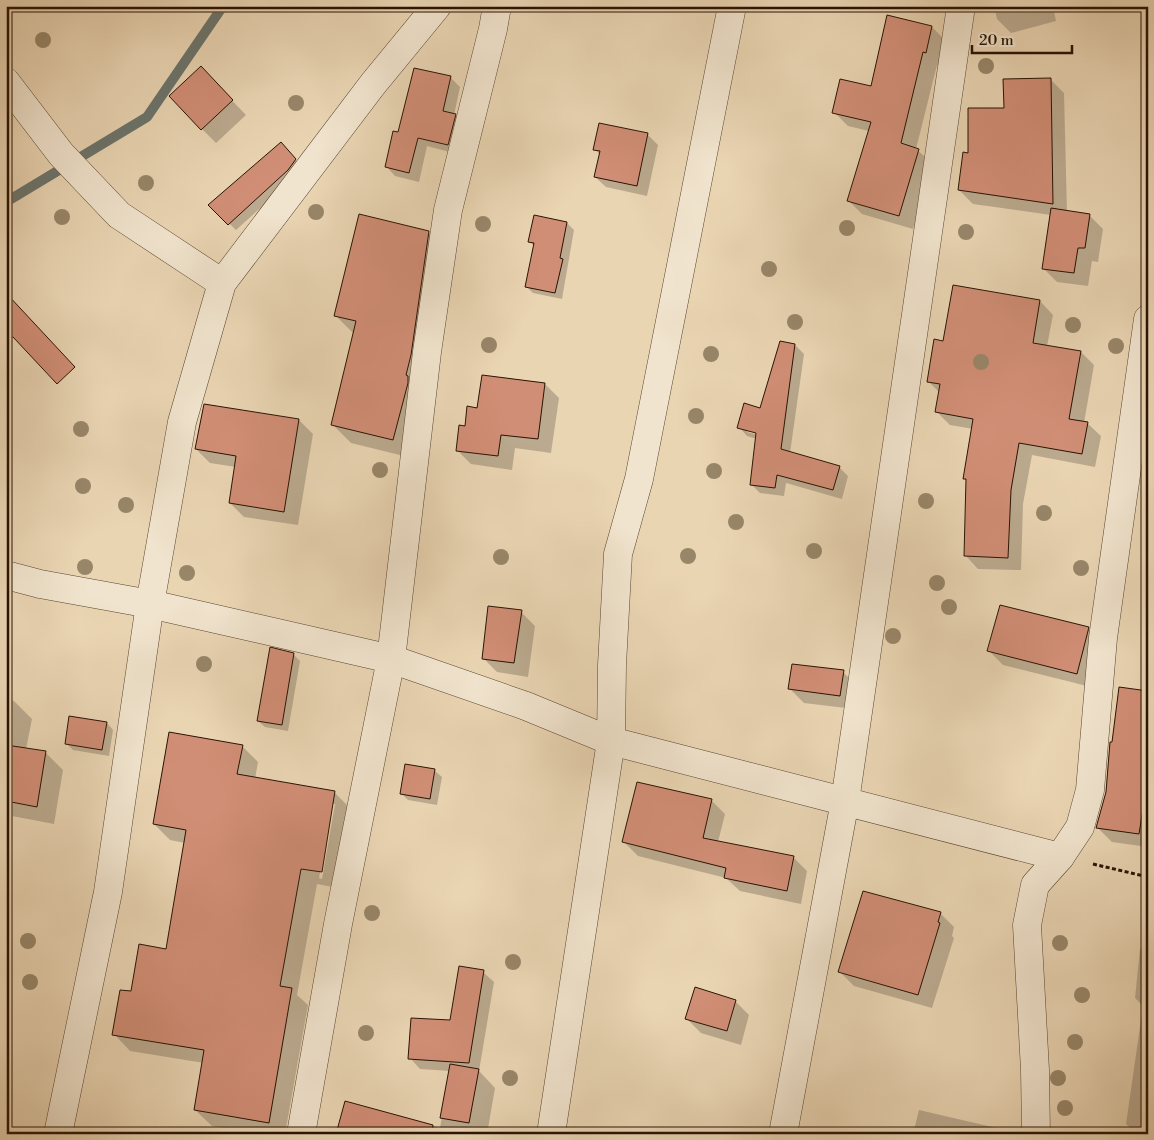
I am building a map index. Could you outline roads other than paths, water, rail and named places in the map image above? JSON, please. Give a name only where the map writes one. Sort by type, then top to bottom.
[{"type":"street","points":[[58,1134],[108,892],[150,604],[182,422],[222,283],[373,84],[437,6]]},
{"type":"street","points":[[301,1134],[338,924],[391,659],[427,352],[448,210],[493,29],[496,6]]},
{"type":"street","points":[[551,1134],[611,741],[612,665],[618,554],[639,479],[732,6]]},
{"type":"street","points":[[783,1134],[845,801],[961,6]]},
{"type":"street","points":[[6,82],[61,154],[119,215],[222,283]]},
{"type":"street","points":[[1036,1134],[1035,1070],[1027,925],[1036,885],[1060,857],[1080,827],[1090,790],[1104,638],[1148,319]]},
{"type":"street","points":[[6,575],[40,584],[150,604],[391,659],[526,706],[611,741],[1060,857]]},
{"type":"waterway","points":[[11,199],[147,117],[223,6]]}]
